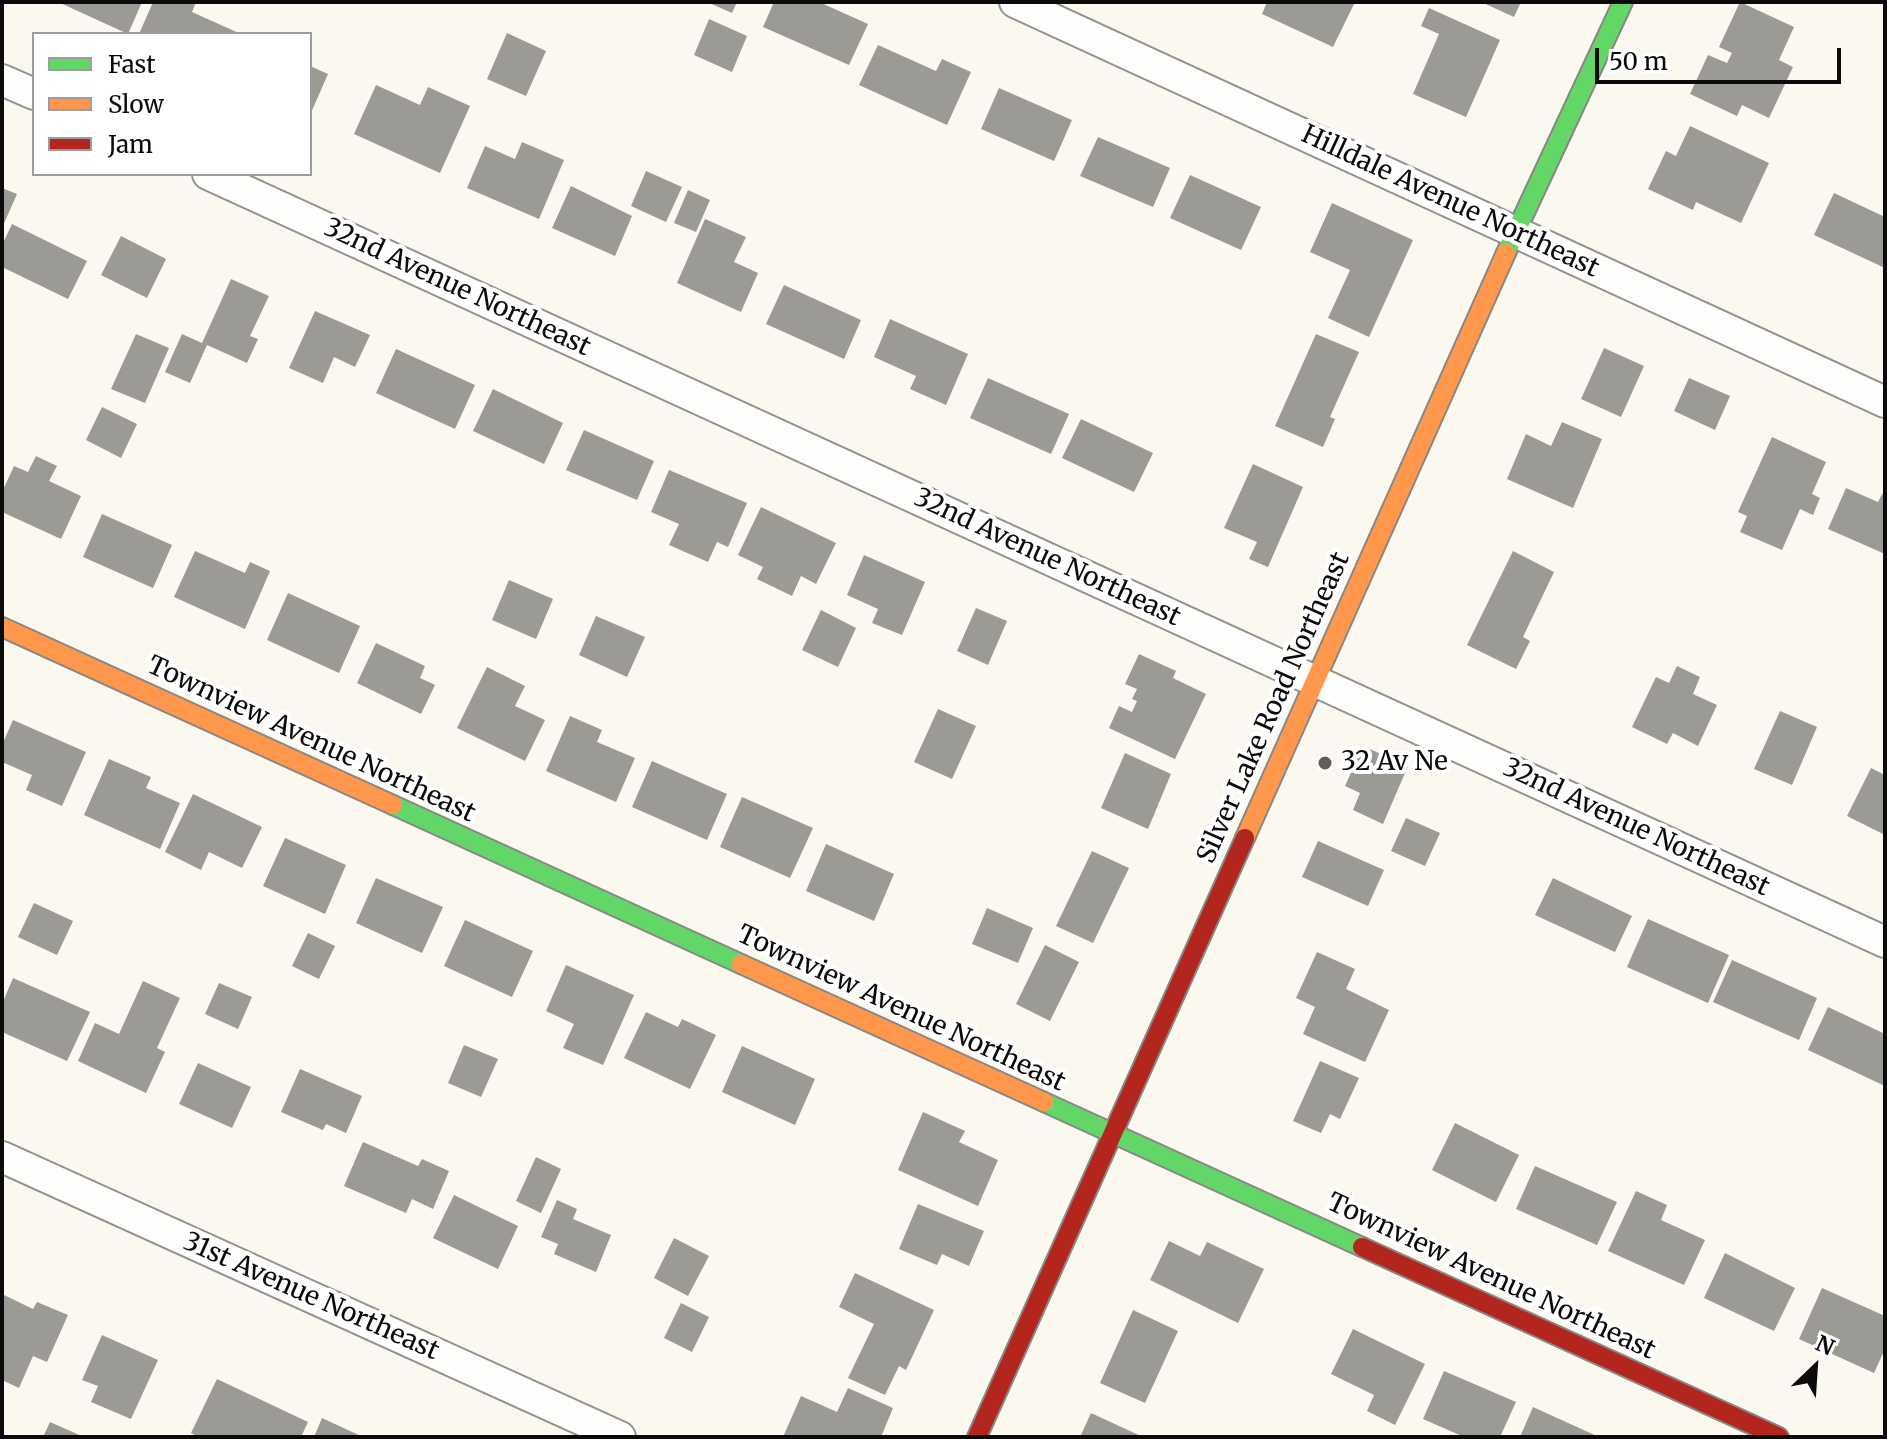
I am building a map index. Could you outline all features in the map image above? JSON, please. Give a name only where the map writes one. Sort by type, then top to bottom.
[{"type":"street","name":"Hilldale Avenue Northeast","points":[[1015,2],[1885,402]]},
{"type":"street","name":"Silver Lake Road Northeast","points":[[977,1437],[1516,232],[1623,2]]},
{"type":"street","points":[[2,80],[32,93]]},
{"type":"street","name":"32nd Avenue Northeast","points":[[212,176],[1885,942]]},
{"type":"street","name":"Townview Avenue Northeast","points":[[2,627],[1779,1437]]},
{"type":"street","name":"31st Avenue Northeast","points":[[2,1157],[620,1437]]},
{"type":"building","points":[[58,2],[142,2],[129,32]]},
{"type":"building","points":[[153,2],[196,2],[192,12],[237,32],[140,32]]},
{"type":"building","points":[[707,2],[737,2],[732,13]]},
{"type":"building","points":[[774,2],[819,2],[868,24],[849,65],[763,27]]},
{"type":"building","points":[[1267,2],[1355,2],[1333,47],[1262,14]]},
{"type":"building","points":[[1481,2],[1521,2],[1514,17]]},
{"type":"building","points":[[1740,2],[1794,27],[1779,60],[1793,67],[1769,118],[1742,105],[1737,116],[1690,94],[1708,55],[1727,63],[1732,53],[1719,47]]},
{"type":"building","points":[[1429,8],[1500,40],[1466,117],[1413,94],[1439,34],[1421,26]]},
{"type":"building","points":[[709,19],[747,36],[732,72],[694,55]]},
{"type":"building","points":[[507,33],[546,51],[526,96],[487,79]]},
{"type":"building","points":[[878,45],[936,71],[942,59],[971,72],[947,125],[859,85]]},
{"type":"building","points":[[312,67],[328,74],[312,110]]},
{"type":"building","points":[[376,85],[420,105],[428,87],[470,106],[440,173],[354,134]]},
{"type":"building","points":[[999,88],[1072,120],[1054,161],[981,129]]},
{"type":"building","points":[[1690,126],[1769,163],[1741,223],[1696,202],[1693,210],[1648,189],[1666,151],[1676,156]]},
{"type":"building","points":[[1098,137],[1170,168],[1153,207],[1080,176]]},
{"type":"building","points":[[522,142],[564,160],[539,219],[467,188],[485,146],[515,159]]},
{"type":"building","points":[[646,171],[682,187],[666,222],[631,206]]},
{"type":"building","points":[[1190,175],[1261,207],[1241,250],[1170,218]]},
{"type":"building","points":[[571,186],[632,216],[615,256],[552,228]]},
{"type":"building","points":[[2,188],[17,194],[2,228]]},
{"type":"building","points":[[688,190],[710,200],[696,232],[674,223]]},
{"type":"building","points":[[1834,193],[1885,217],[1885,268],[1814,235]]},
{"type":"building","points":[[1332,203],[1413,240],[1369,337],[1328,318],[1350,270],[1310,252]]},
{"type":"building","points":[[705,219],[746,237],[734,262],[758,273],[741,312],[677,283]]},
{"type":"building","points":[[12,224],[87,261],[68,299],[2,267],[2,245]]},
{"type":"building","points":[[121,236],[166,259],[147,298],[101,275]]},
{"type":"building","points":[[231,279],[269,296],[250,336],[258,339],[247,363],[207,345],[190,383],[165,372],[182,334],[202,343]]},
{"type":"building","points":[[784,285],[861,320],[844,359],[766,324]]},
{"type":"building","points":[[315,311],[370,335],[355,367],[334,357],[323,383],[289,368]]},
{"type":"building","points":[[890,319],[968,354],[946,405],[910,389],[916,376],[874,357]]},
{"type":"building","points":[[136,334],[169,348],[145,403],[111,389]]},
{"type":"building","points":[[1316,334],[1359,352],[1330,417],[1335,419],[1323,447],[1275,426]]},
{"type":"building","points":[[1604,348],[1644,366],[1621,417],[1581,399]]},
{"type":"building","points":[[396,349],[475,385],[455,429],[376,393]]},
{"type":"building","points":[[988,378],[1069,414],[1051,454],[970,418]]},
{"type":"building","points":[[1689,378],[1730,396],[1715,430],[1674,411]]},
{"type":"building","points":[[493,389],[563,423],[544,464],[473,431]]},
{"type":"building","points":[[102,407],[137,424],[121,458],[86,440]]},
{"type":"building","points":[[1081,419],[1153,453],[1134,492],[1062,458]]},
{"type":"building","points":[[1562,422],[1602,439],[1573,508],[1507,479],[1526,434],[1551,446]]},
{"type":"building","points":[[584,430],[654,461],[637,500],[566,470]]},
{"type":"building","points":[[1772,437],[1826,462],[1812,494],[1820,498],[1813,515],[1800,509],[1782,550],[1740,532],[1747,516],[1738,512]]},
{"type":"building","points":[[36,456],[57,466],[49,481],[81,496],[61,539],[2,512],[2,492],[14,466],[28,472]]},
{"type":"building","points":[[1253,464],[1303,487],[1268,567],[1249,559],[1257,542],[1224,528]]},
{"type":"building","points":[[669,470],[747,503],[728,547],[717,542],[708,562],[669,545],[679,524],[651,512]]},
{"type":"building","points":[[1846,488],[1878,502],[1882,494],[1885,495],[1885,554],[1828,529]]},
{"type":"building","points":[[761,507],[836,543],[816,584],[801,576],[792,596],[757,579],[763,567],[738,555]]},
{"type":"building","points":[[102,514],[172,545],[153,588],[83,557]]},
{"type":"building","points":[[195,551],[245,573],[250,562],[270,571],[245,629],[174,597]]},
{"type":"building","points":[[1513,551],[1554,572],[1523,637],[1530,641],[1516,669],[1467,645]]},
{"type":"building","points":[[864,555],[925,582],[902,635],[872,623],[878,609],[847,595]]},
{"type":"building","points":[[509,580],[553,599],[536,639],[492,620]]},
{"type":"building","points":[[288,593],[360,626],[339,673],[267,640]]},
{"type":"building","points":[[976,608],[1007,621],[988,665],[957,651]]},
{"type":"building","points":[[821,610],[856,628],[838,667],[802,650]]},
{"type":"building","points":[[596,616],[645,637],[627,677],[579,655]]},
{"type":"building","points":[[376,643],[425,666],[420,678],[435,685],[421,714],[357,683]]},
{"type":"building","points":[[1139,654],[1176,671],[1173,678],[1206,694],[1175,759],[1109,728],[1119,706],[1132,712],[1137,701],[1132,699],[1137,689],[1125,684]]},
{"type":"building","points":[[1677,666],[1700,677],[1693,694],[1717,705],[1698,746],[1673,733],[1667,744],[1632,727],[1656,677],[1669,683]]},
{"type":"building","points":[[487,667],[525,686],[515,706],[545,720],[525,761],[457,728]]},
{"type":"building","points":[[938,709],[976,726],[952,779],[914,762]]},
{"type":"building","points":[[1780,711],[1817,727],[1792,785],[1754,769]]},
{"type":"building","points":[[570,716],[602,730],[597,742],[635,758],[616,802],[546,771]]},
{"type":"building","points":[[13,720],[86,752],[62,806],[26,790],[32,775],[2,762],[2,745]]},
{"type":"building","points":[[1363,746],[1408,766],[1383,824],[1353,810],[1360,793],[1345,786]]},
{"type":"building","points":[[1125,753],[1171,774],[1148,829],[1101,808]]},
{"type":"building","points":[[109,759],[151,777],[146,788],[180,803],[160,849],[84,815]]},
{"type":"building","points":[[652,761],[727,794],[707,840],[632,807]]},
{"type":"building","points":[[1871,768],[1885,775],[1885,835],[1847,816]]},
{"type":"building","points":[[193,794],[262,827],[242,868],[209,852],[201,870],[165,852]]},
{"type":"building","points":[[742,797],[813,828],[790,878],[720,847]]},
{"type":"building","points":[[1406,818],[1440,833],[1425,866],[1391,851]]},
{"type":"building","points":[[285,838],[346,865],[325,914],[263,886]]},
{"type":"building","points":[[1318,841],[1384,870],[1368,906],[1302,877]]},
{"type":"building","points":[[826,844],[894,874],[874,921],[806,891]]},
{"type":"building","points":[[1092,851],[1129,868],[1093,943],[1056,926]]},
{"type":"building","points":[[376,878],[443,907],[422,953],[356,923]]},
{"type":"building","points":[[1553,878],[1632,916],[1615,952],[1535,915]]},
{"type":"building","points":[[34,903],[73,921],[57,955],[18,937]]},
{"type":"building","points":[[987,908],[1033,928],[1018,963],[972,944]]},
{"type":"building","points":[[1648,919],[1729,955],[1708,1003],[1627,967]]},
{"type":"building","points":[[465,920],[533,951],[512,997],[444,966]]},
{"type":"building","points":[[308,933],[335,946],[319,979],[292,966]]},
{"type":"building","points":[[1045,945],[1079,962],[1050,1021],[1016,1004]]},
{"type":"building","points":[[1317,952],[1355,969],[1346,989],[1389,1010],[1365,1062],[1303,1034],[1315,1007],[1296,998]]},
{"type":"building","points":[[1732,960],[1817,998],[1799,1040],[1713,1002]]},
{"type":"building","points":[[566,965],[634,995],[603,1065],[563,1048],[574,1024],[546,1011]]},
{"type":"building","points":[[13,978],[90,1012],[67,1061],[2,1032],[2,1004]]},
{"type":"building","points":[[143,981],[180,998],[157,1048],[165,1052],[146,1093],[78,1061],[95,1023],[119,1034]]},
{"type":"building","points":[[219,983],[252,997],[238,1029],[205,1014]]},
{"type":"building","points":[[1828,1007],[1885,1034],[1885,1086],[1808,1050]]},
{"type":"building","points":[[646,1012],[678,1027],[682,1019],[716,1035],[690,1089],[624,1058]]},
{"type":"building","points":[[464,1045],[498,1059],[481,1097],[448,1083]]},
{"type":"building","points":[[742,1046],[815,1079],[795,1125],[722,1092]]},
{"type":"building","points":[[1320,1061],[1359,1078],[1340,1119],[1330,1114],[1321,1133],[1293,1121]]},
{"type":"building","points":[[198,1063],[251,1087],[232,1128],[179,1104]]},
{"type":"building","points":[[300,1069],[362,1096],[346,1133],[326,1124],[323,1130],[281,1112]]},
{"type":"building","points":[[923,1112],[965,1131],[959,1142],[998,1160],[978,1206],[898,1170]]},
{"type":"building","points":[[1455,1123],[1519,1155],[1496,1202],[1432,1170]]},
{"type":"building","points":[[363,1142],[418,1166],[422,1159],[449,1171],[433,1209],[412,1199],[406,1213],[344,1186]]},
{"type":"building","points":[[536,1157],[561,1169],[541,1213],[516,1201]]},
{"type":"building","points":[[1535,1166],[1617,1202],[1597,1245],[1516,1209]]},
{"type":"building","points":[[1636,1191],[1667,1205],[1661,1220],[1705,1240],[1684,1285],[1608,1251]]},
{"type":"building","points":[[454,1195],[518,1226],[498,1269],[433,1238]]},
{"type":"building","points":[[557,1200],[577,1209],[573,1219],[611,1235],[596,1272],[554,1254],[558,1244],[541,1237]]},
{"type":"building","points":[[918,1204],[984,1231],[969,1266],[942,1254],[937,1265],[899,1249]]},
{"type":"building","points":[[674,1238],[709,1256],[688,1296],[654,1278]]},
{"type":"building","points":[[1169,1241],[1200,1256],[1207,1242],[1264,1269],[1238,1323],[1150,1280]]},
{"type":"building","points":[[1725,1253],[1795,1288],[1774,1331],[1704,1298]]},
{"type":"building","points":[[855,1273],[934,1310],[906,1370],[899,1366],[885,1395],[848,1378],[874,1324],[839,1307]]},
{"type":"building","points":[[1822,1288],[1885,1316],[1885,1349],[1874,1373],[1799,1339]]},
{"type":"building","points":[[2,1294],[33,1309],[37,1302],[68,1315],[47,1362],[33,1356],[19,1388],[2,1380]]},
{"type":"building","points":[[681,1303],[709,1317],[692,1352],[664,1338]]},
{"type":"building","points":[[1133,1310],[1178,1331],[1145,1403],[1100,1383]]},
{"type":"building","points":[[1353,1329],[1425,1364],[1395,1425],[1367,1411],[1374,1395],[1331,1374]]},
{"type":"building","points":[[102,1335],[158,1360],[131,1419],[91,1402],[98,1386],[82,1380]]},
{"type":"building","points":[[1444,1371],[1516,1402],[1500,1437],[1464,1437],[1423,1419]]},
{"type":"building","points":[[217,1379],[308,1422],[301,1437],[199,1437],[191,1433]]},
{"type":"building","points":[[848,1388],[893,1408],[881,1437],[783,1437],[801,1396],[837,1412]]},
{"type":"building","points":[[1533,1407],[1599,1437],[1520,1437]]},
{"type":"building","points":[[1091,1413],[1143,1437],[1080,1437]]},
{"type":"building","points":[[322,1418],[363,1437],[314,1437]]},
{"type":"building","points":[[50,1422],[84,1437],[43,1437]]},
{"type":"traffic: fast","points":[[1506,253],[1623,2]]},
{"type":"traffic: fast","points":[[393,805],[741,964]]},
{"type":"traffic: fast","points":[[1044,1102],[1362,1247]]},
{"type":"traffic: slow","points":[[1245,838],[1506,253]]},
{"type":"traffic: slow","points":[[2,627],[393,805]]},
{"type":"traffic: slow","points":[[741,964],[1044,1102]]},
{"type":"traffic: jam","points":[[977,1437],[1245,838]]},
{"type":"traffic: jam","points":[[1362,1247],[1779,1437]]},
{"type":"place","name":"32 Av Ne","points":[[1325,763]]}]
